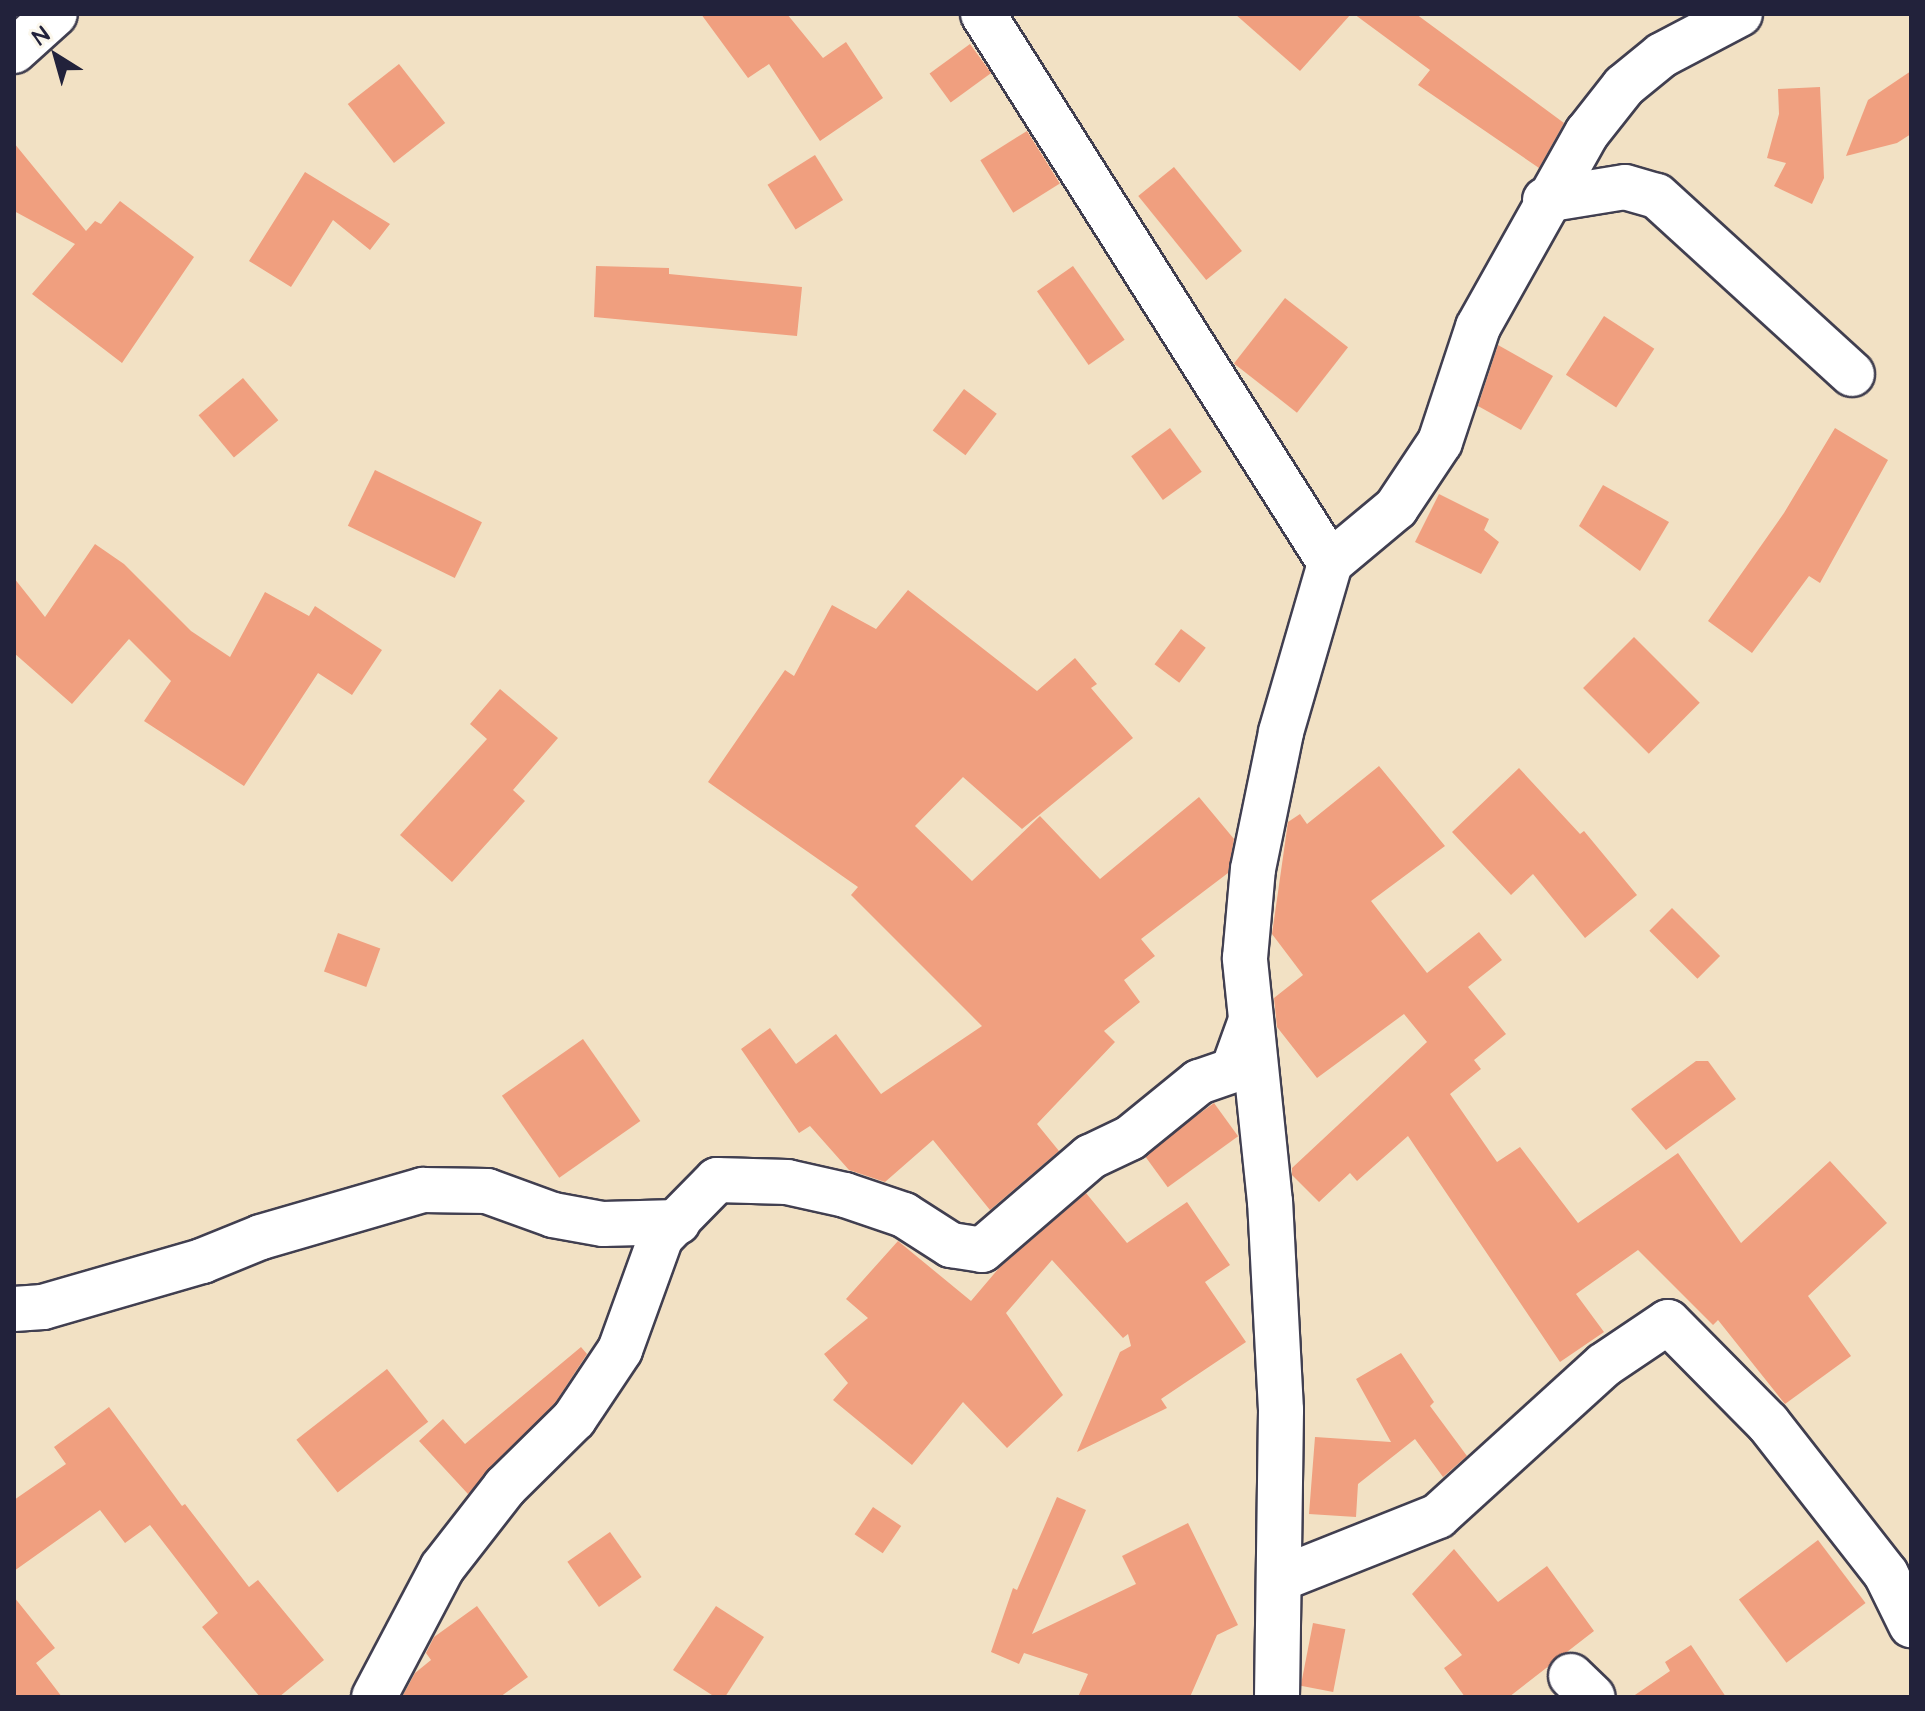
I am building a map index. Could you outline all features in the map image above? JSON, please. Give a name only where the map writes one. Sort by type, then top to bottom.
[{"type":"street","points":[[14,51],[55,14]]},
{"type":"street","points":[[983,14],[1330,563]]},
{"type":"street","points":[[1277,1697],[1280,1579],[1277,1336],[1253,1014],[1245,958],[1253,869],[1281,732],[1330,563],[1396,508],[1440,442],[1478,327],[1545,200],[1624,86],[1662,55],[1740,14]]},
{"type":"street","points":[[1545,200],[1625,187],[1657,196],[1852,374]]},
{"type":"street","points":[[374,1697],[442,1568],[505,1487],[574,1419],[620,1350],[661,1237],[717,1180],[787,1182],[904,1215],[951,1245],[982,1250],[1090,1157],[1130,1138],[1199,1082],[1233,1070],[1253,1014]]},
{"type":"street","points":[[14,1309],[43,1307],[157,1274],[261,1237],[423,1190],[487,1191],[553,1215],[603,1224],[678,1222]]},
{"type":"street","points":[[1280,1579],[1438,1516],[1604,1365],[1668,1322],[1768,1423],[1886,1574],[1911,1625]]},
{"type":"building","points":[[701,14],[787,14],[823,58],[846,42],[883,98],[820,141],[769,64],[748,78]]},
{"type":"building","points":[[1235,14],[1351,14],[1300,71]]},
{"type":"building","points":[[1354,14],[1416,14],[1564,123],[1539,168],[1418,85],[1430,70]]},
{"type":"building","points":[[970,44],[991,73],[951,103],[930,73]]},
{"type":"building","points":[[399,64],[445,123],[394,163],[348,104]]},
{"type":"building","points":[[1911,71],[1911,134],[1897,143],[1846,156],[1868,100]]},
{"type":"building","points":[[1820,87],[1824,178],[1812,204],[1774,186],[1786,163],[1767,158],[1779,114],[1778,89]]},
{"type":"building","points":[[1027,131],[1060,184],[1013,213],[980,160]]},
{"type":"building","points":[[14,143],[86,231],[95,221],[101,224],[120,201],[194,257],[122,363],[32,294],[75,244],[14,211]]},
{"type":"building","points":[[815,155],[843,200],[796,230],[768,185]]},
{"type":"building","points":[[1174,167],[1242,251],[1206,280],[1138,196]]},
{"type":"building","points":[[305,172],[390,224],[370,250],[333,220],[291,287],[249,261]]},
{"type":"building","points":[[596,266],[669,268],[669,274],[802,287],[797,336],[594,317]]},
{"type":"building","points":[[1073,266],[1125,340],[1089,365],[1037,291]]},
{"type":"building","points":[[1285,298],[1348,347],[1297,413],[1234,363]]},
{"type":"building","points":[[1604,316],[1654,349],[1616,407],[1566,375]]},
{"type":"building","points":[[1498,345],[1553,376],[1521,430],[1478,406]]},
{"type":"building","points":[[243,378],[278,420],[234,457],[199,415]]},
{"type":"building","points":[[964,389],[997,414],[965,455],[933,431]]},
{"type":"building","points":[[1170,428],[1202,472],[1163,500],[1131,456]]},
{"type":"building","points":[[1835,428],[1888,460],[1820,583],[1809,576],[1752,653],[1708,621],[1784,513]]},
{"type":"building","points":[[375,470],[482,522],[455,578],[348,526]]},
{"type":"building","points":[[1603,485],[1669,522],[1640,571],[1579,526]]},
{"type":"building","points":[[1439,494],[1489,519],[1484,530],[1499,542],[1481,574],[1415,542]]},
{"type":"building","points":[[95,544],[124,564],[191,631],[230,657],[265,592],[309,616],[315,606],[382,650],[352,695],[318,673],[244,786],[144,721],[171,681],[129,639],[72,704],[14,653],[14,578],[45,617]]},
{"type":"building","points":[[908,590],[1037,691],[1075,658],[1097,684],[1091,688],[1133,738],[1022,829],[963,777],[915,826],[972,881],[1040,816],[1100,879],[1199,797],[1234,839],[1228,873],[1141,939],[1155,956],[1124,980],[1140,1002],[1104,1031],[1115,1042],[1037,1124],[1059,1151],[990,1210],[933,1140],[885,1182],[849,1170],[810,1126],[799,1133],[741,1049],[770,1028],[796,1064],[836,1034],[881,1094],[982,1026],[851,895],[858,887],[708,782],[785,670],[794,676],[832,605],[876,629]]},
{"type":"building","points":[[1181,629],[1206,648],[1179,683],[1155,664]]},
{"type":"building","points":[[1634,637],[1700,703],[1649,754],[1583,688]]},
{"type":"building","points":[[500,689],[558,738],[513,790],[525,801],[452,882],[400,835],[487,739],[470,724]]},
{"type":"building","points":[[1379,766],[1445,846],[1371,901],[1427,973],[1479,932],[1502,960],[1468,987],[1506,1034],[1474,1060],[1481,1069],[1450,1094],[1497,1162],[1520,1147],[1578,1223],[1678,1153],[1741,1243],[1830,1161],[1887,1223],[1808,1296],[1851,1356],[1785,1404],[1718,1320],[1713,1325],[1638,1250],[1576,1294],[1604,1332],[1560,1362],[1408,1136],[1357,1181],[1350,1173],[1319,1202],[1292,1175],[1292,1168],[1427,1042],[1404,1014],[1317,1078],[1277,1027],[1274,998],[1303,975],[1272,934],[1288,822],[1300,814],[1307,824]]},
{"type":"building","points":[[1519,768],[1580,834],[1584,831],[1637,895],[1585,938],[1533,874],[1511,895],[1452,832]]},
{"type":"building","points":[[1672,908],[1720,956],[1697,979],[1649,931]]},
{"type":"building","points":[[338,933],[380,948],[366,987],[324,972]]},
{"type":"building","points":[[583,1039],[640,1121],[559,1178],[502,1096]]},
{"type":"building","points":[[1696,1061],[1708,1061],[1736,1099],[1666,1150],[1631,1109]]},
{"type":"building","points":[[1214,1103],[1238,1136],[1168,1187],[1144,1154]]},
{"type":"building","points":[[1086,1193],[1127,1243],[1187,1202],[1230,1265],[1205,1282],[1246,1342],[1161,1399],[1167,1408],[1077,1452],[1120,1352],[1131,1346],[1128,1334],[1123,1338],[1052,1260],[1006,1313],[1063,1395],[1007,1448],[963,1402],[912,1465],[833,1400],[848,1383],[824,1354],[868,1318],[846,1299],[898,1241],[971,1301],[999,1268]]},
{"type":"building","points":[[581,1347],[587,1354],[555,1403],[468,1494],[419,1441],[443,1419],[465,1444]]},
{"type":"building","points":[[1401,1353],[1434,1402],[1430,1406],[1467,1456],[1443,1477],[1415,1439],[1358,1484],[1356,1517],[1309,1514],[1315,1437],[1391,1442],[1356,1379]]},
{"type":"building","points":[[387,1369],[428,1422],[338,1493],[296,1440]]},
{"type":"building","points":[[109,1407],[182,1506],[185,1504],[249,1587],[258,1580],[324,1660],[279,1697],[260,1697],[202,1627],[218,1613],[150,1525],[125,1543],[100,1510],[14,1571],[14,1500],[66,1464],[54,1447]]},
{"type":"building","points":[[1057,1497],[1086,1510],[1032,1634],[1136,1584],[1122,1556],[1188,1523],[1238,1625],[1217,1635],[1190,1697],[1078,1697],[1088,1674],[1024,1653],[1019,1664],[991,1652],[1013,1588],[1017,1590]]},
{"type":"building","points":[[873,1507],[901,1526],[883,1553],[855,1534]]},
{"type":"building","points":[[610,1532],[642,1577],[599,1607],[567,1562]]},
{"type":"building","points":[[1818,1540],[1866,1603],[1786,1663],[1739,1600]]},
{"type":"building","points":[[1454,1549],[1498,1602],[1547,1566],[1594,1631],[1509,1697],[1465,1697],[1444,1668],[1462,1655],[1412,1594]]},
{"type":"building","points":[[14,1597],[55,1648],[36,1663],[62,1697],[14,1697]]},
{"type":"building","points":[[477,1606],[528,1677],[500,1697],[402,1697],[415,1673],[431,1660],[426,1653],[434,1637]]},
{"type":"building","points":[[716,1606],[764,1637],[725,1697],[715,1697],[673,1670]]},
{"type":"building","points":[[1313,1623],[1345,1629],[1333,1692],[1301,1686]]},
{"type":"building","points":[[1691,1645],[1726,1697],[1632,1697],[1670,1671],[1665,1662]]}]
